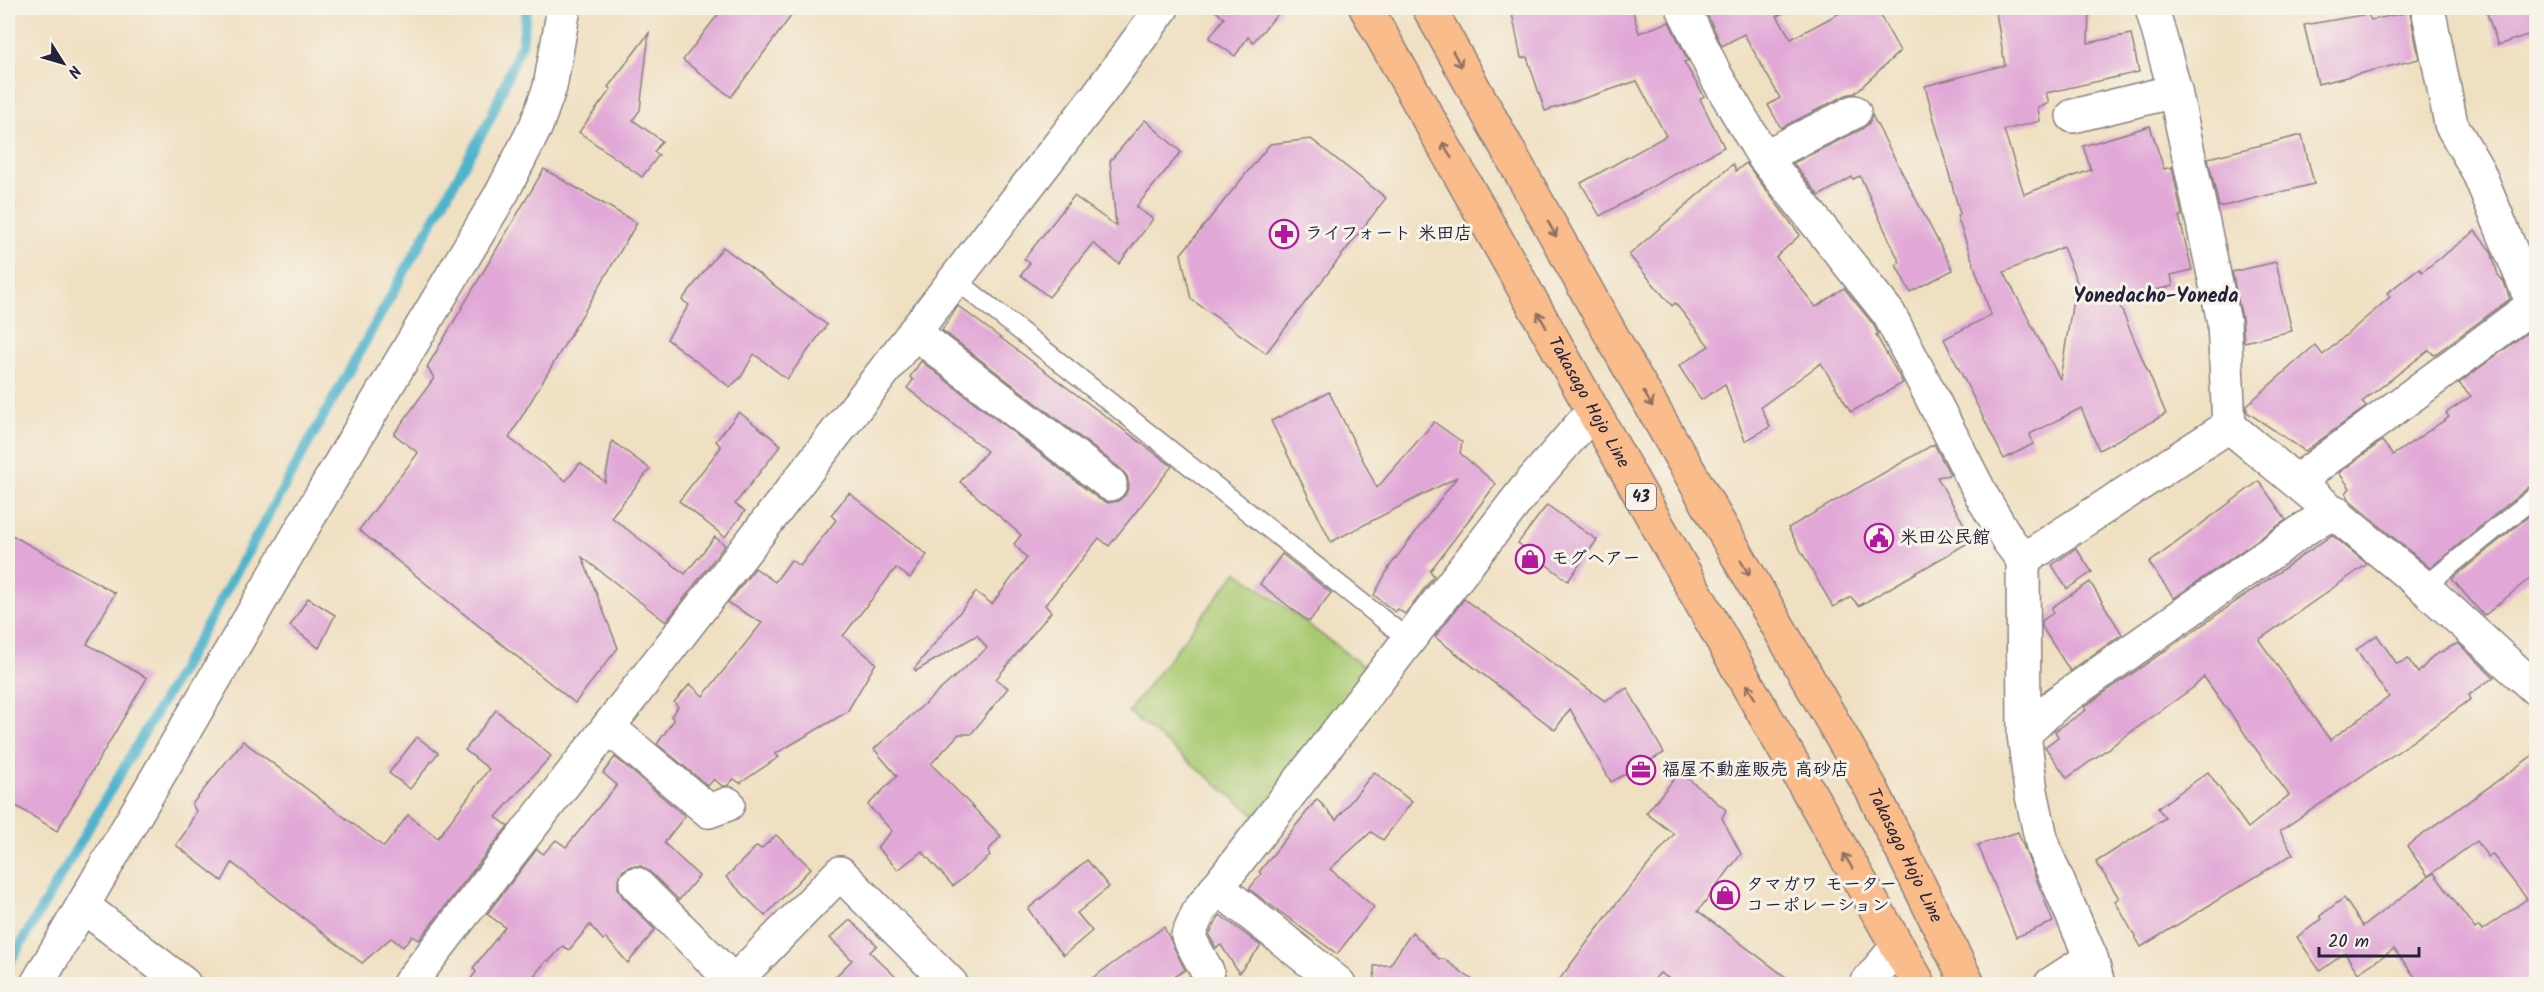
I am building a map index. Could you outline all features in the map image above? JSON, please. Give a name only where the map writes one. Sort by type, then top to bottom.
[{"type":"main road","name":"Takasago Hojo Line","points":[[1366,8],[1919,984]]},
{"type":"main road","name":"Takasago Hojo Line","points":[[1428,8],[1628,365],[1872,790],[1968,984]]},
{"type":"street","points":[[37,984],[328,484],[503,191],[536,126],[550,87],[564,8]]},
{"type":"street","points":[[410,984],[1098,95],[1162,8]]},
{"type":"street","points":[[1683,8],[1716,76],[1764,157],[1889,314],[1983,498],[2023,560],[2024,734],[2031,791],[2043,847],[2094,971],[2051,984]]},
{"type":"street","points":[[2152,8],[2175,91],[2224,322],[2229,426],[2424,587],[2536,689]]},
{"type":"street","points":[[2297,481],[2535,304],[2478,171],[2451,124],[2428,8]]},
{"type":"street","points":[[2073,116],[2175,91]]},
{"type":"street","points":[[1764,157],[1854,112]]},
{"type":"street","points":[[914,332],[1110,484]]},
{"type":"street","points":[[1207,971],[1188,936],[1193,921],[1524,491],[1593,411]]},
{"type":"street","points":[[2023,560],[2229,426]]},
{"type":"street","points":[[2024,734],[2057,703],[2309,526],[2335,512]]},
{"type":"street","points":[[608,728],[709,811],[728,804]]},
{"type":"street","points":[[636,884],[735,983],[840,873],[951,984]]},
{"type":"street","points":[[1217,887],[1339,984]]},
{"type":"street","points":[[83,906],[184,984]]},
{"type":"street","points":[[1866,984],[1897,947]]},
{"type":"lane","points":[[955,279],[1409,640]]},
{"type":"lane","points":[[2424,587],[2536,496]]},
{"type":"green space","points":[[1237,571],[1375,675],[1262,821],[1128,712]]},
{"type":"building","points":[[723,8],[797,8],[731,97],[683,60]]},
{"type":"building","points":[[1212,8],[1283,8],[1253,42],[1248,37],[1235,56],[1209,38],[1224,18]]},
{"type":"building","points":[[1511,8],[1632,8],[1639,33],[1669,22],[1688,61],[1684,62],[1704,96],[1700,99],[1724,147],[1600,216],[1581,183],[1666,136],[1637,81],[1545,111],[1527,57],[1521,58]]},
{"type":"building","points":[[1711,8],[1793,8],[1777,16],[1791,39],[1849,8],[1876,8],[1900,51],[1855,93],[1846,95],[1781,128],[1768,105],[1780,98],[1744,34],[1722,46],[1705,10]]},
{"type":"building","points":[[2026,8],[2089,8],[2088,43],[2131,34],[2139,72],[2046,93],[2049,103],[2038,108],[2040,121],[2004,130],[2024,194],[2091,170],[2083,146],[2150,126],[2164,169],[2172,167],[2182,216],[2179,216],[2192,270],[2171,275],[2173,286],[2117,299],[2166,414],[2099,450],[2081,408],[2030,434],[2033,444],[2004,459],[1944,339],[1991,315],[1957,216],[1960,214],[1925,86],[2005,65],[1996,13]],"holes":[[[2063,247],[2082,295],[2073,300],[2060,379],[2004,272]]]},
{"type":"building","points":[[2485,8],[2536,8],[2536,32],[2498,45]]},
{"type":"building","points":[[2410,12],[2419,59],[2318,84],[2304,25],[2368,14],[2371,20]]},
{"type":"building","points":[[649,33],[640,110],[633,120],[662,141],[654,152],[659,155],[642,177],[579,132],[611,89],[608,87]]},
{"type":"building","points":[[1872,115],[1953,270],[1910,292],[1896,265],[1900,263],[1860,176],[1853,179],[1852,177],[1819,196],[1793,163],[1862,129],[1869,123]]},
{"type":"building","points":[[1145,120],[1181,152],[1136,207],[1153,219],[1119,264],[1093,243],[1049,297],[1021,275],[1030,263],[1024,259],[1074,196],[1116,226],[1110,161]]},
{"type":"building","points":[[2302,135],[2314,184],[2219,207],[2208,158]]},
{"type":"building","points":[[1311,139],[1386,198],[1266,353],[1191,299],[1181,254],[1270,144]]},
{"type":"building","points":[[1746,163],[1800,235],[1776,257],[1816,307],[1844,288],[1873,324],[1878,334],[1876,335],[1903,383],[1851,412],[1821,363],[1761,407],[1770,427],[1745,441],[1725,384],[1701,400],[1679,366],[1709,346],[1675,303],[1672,306],[1629,255],[1733,164],[1736,171]]},
{"type":"building","points":[[544,169],[637,223],[509,438],[566,481],[580,463],[605,482],[612,441],[650,469],[611,517],[685,574],[715,537],[725,545],[666,622],[582,557],[618,648],[575,703],[359,530],[418,453],[394,434],[434,378],[427,367]]},
{"type":"building","points":[[2475,231],[2491,251],[2498,275],[2504,282],[2510,299],[2434,355],[2429,350],[2362,402],[2366,407],[2305,451],[2247,412],[2247,405],[2315,345],[2323,355],[2390,297],[2387,293],[2419,268],[2422,272]]},
{"type":"building","points":[[723,247],[827,325],[787,379],[754,354],[741,377],[730,387],[667,339],[689,305],[682,300]]},
{"type":"building","points":[[2276,262],[2292,331],[2244,342],[2242,318],[2232,272]]},
{"type":"building","points":[[958,306],[1172,466],[1109,546],[1099,538],[1045,605],[1051,612],[996,679],[1008,688],[971,734],[959,734],[931,764],[1001,836],[988,851],[990,856],[953,886],[922,851],[898,870],[877,847],[892,831],[868,805],[897,776],[874,749],[987,648],[977,635],[916,671],[914,669],[976,592],[992,604],[1027,558],[1014,544],[1021,535],[960,482],[987,451],[907,388],[913,380],[910,377],[921,361],[1099,499],[1108,503],[1118,501],[1125,495],[1129,486],[1127,476],[1121,469],[942,330]]},
{"type":"building","points":[[2536,326],[2536,485],[2529,487],[2430,568],[2351,502],[2346,493],[2350,488],[2339,473],[2382,441],[2393,455],[2449,417],[2446,413],[2471,396],[2459,383]]},
{"type":"building","points":[[1329,392],[1377,488],[1434,422],[1462,442],[1460,453],[1496,484],[1430,571],[1434,576],[1405,614],[1398,609],[1395,612],[1374,595],[1390,566],[1457,477],[1331,542],[1271,421]]},
{"type":"building","points":[[739,412],[781,445],[735,504],[745,511],[725,537],[679,501],[721,447],[716,441]]},
{"type":"building","name":"米田公民館","points":[[1934,444],[1950,475],[1937,477],[1973,540],[1859,606],[1851,597],[1833,607],[1788,528]]},
{"type":"building","points":[[2259,481],[2286,520],[2174,598],[2149,563]]},
{"type":"building","points":[[849,493],[927,555],[910,578],[896,568],[843,636],[876,663],[847,712],[775,754],[779,757],[740,783],[734,779],[727,786],[722,786],[714,779],[708,786],[657,744],[674,720],[671,716],[678,707],[674,702],[690,684],[703,696],[762,623],[728,603],[755,568],[775,582],[791,560],[800,566],[836,520],[831,515]]},
{"type":"building","points":[[1547,505],[1597,540],[1568,581],[1518,543]]},
{"type":"building","points":[[2536,510],[2536,573],[2484,616],[2452,579]]},
{"type":"building","points":[[8,533],[115,593],[87,644],[147,678],[57,831],[8,801]]},
{"type":"building","points":[[2332,535],[2367,564],[2259,640],[2330,740],[2389,697],[2356,650],[2377,635],[2397,664],[2408,659],[2418,673],[2433,656],[2458,643],[2494,677],[2469,695],[2471,699],[2399,751],[2280,831],[2293,854],[2141,947],[2115,901],[2119,898],[2096,862],[2165,818],[2158,808],[2208,772],[2248,828],[2289,795],[2204,677],[2194,687],[2067,778],[2045,747],[2058,737],[2055,731],[2086,710],[2084,707]]},
{"type":"building","points":[[2076,548],[2092,572],[2067,589],[2052,565]]},
{"type":"building","points":[[1282,554],[1331,593],[1309,622],[1260,584]]},
{"type":"building","points":[[2090,582],[2122,634],[2070,671],[2042,627],[2042,621],[2053,613],[2052,607]]},
{"type":"building","points":[[308,598],[335,615],[319,648],[290,626]]},
{"type":"building","points":[[1464,599],[1605,701],[1627,688],[1664,753],[1611,782],[1570,709],[1555,730],[1435,637]]},
{"type":"building","points":[[496,710],[551,756],[496,817],[508,826],[419,940],[412,936],[403,947],[391,938],[362,963],[232,863],[222,881],[176,845],[196,811],[192,804],[243,741],[384,847],[408,815],[438,838],[489,769],[465,750]]},
{"type":"building","points":[[417,737],[438,753],[410,789],[389,773]]},
{"type":"building","points":[[2536,753],[2536,984],[2420,984],[2394,949],[2358,973],[2345,953],[2320,971],[2297,937],[2322,919],[2320,916],[2344,898],[2363,926],[2434,873],[2475,929],[2479,926],[2482,930],[2527,899],[2492,854],[2488,857],[2477,841],[2428,876],[2407,846]]},
{"type":"building","points":[[615,757],[685,816],[664,843],[699,876],[679,900],[641,866],[631,866],[622,871],[618,880],[618,889],[655,930],[628,963],[606,938],[603,940],[590,925],[569,950],[563,946],[549,961],[547,960],[527,984],[467,984],[476,972],[473,968],[505,927],[487,914],[537,849],[543,854],[556,840],[566,847],[617,785],[603,773]]},
{"type":"building","points":[[1374,772],[1412,802],[1383,840],[1371,832],[1330,869],[1374,907],[1337,954],[1249,889],[1261,874],[1259,872],[1317,799],[1336,820]]},
{"type":"building","points":[[1680,772],[1726,810],[1722,818],[1741,854],[1698,911],[1795,984],[1677,984],[1660,973],[1650,984],[1556,984],[1616,904],[1674,834],[1646,813]]},
{"type":"building","points":[[2018,832],[2053,922],[2016,937],[1978,845]]},
{"type":"building","points":[[776,835],[811,868],[765,916],[726,877],[757,846],[761,849]]},
{"type":"building","points":[[1087,860],[1109,887],[1077,913],[1092,931],[1064,955],[1028,909]]},
{"type":"building","points":[[1220,915],[1261,946],[1239,973],[1221,945],[1216,948],[1209,935]]},
{"type":"building","points":[[850,920],[877,945],[870,952],[903,984],[828,984],[852,960],[830,938]]},
{"type":"building","points":[[1164,927],[1185,970],[1163,984],[1084,984]]},
{"type":"building","points":[[1412,932],[1439,959],[1444,959],[1478,984],[1375,984],[1374,966],[1390,965]]},
{"type":"waterway","points":[[8,966],[200,637],[490,119],[522,43],[527,8]]},
{"type":"place","name":"ライフォート 米田店","points":[[1284,234]]},
{"type":"place","name":"米田公民館","points":[[1879,538]]},
{"type":"place","name":"モグヘアー","points":[[1530,559]]},
{"type":"place","name":"福屋不動産販売 高砂店","points":[[1641,770]]},
{"type":"place","name":"タマガワ モーター コーポレーション","points":[[1725,895]]},
{"type":"district","name":"Yonedacho-Yoneda","points":[[2156,297]]}]
